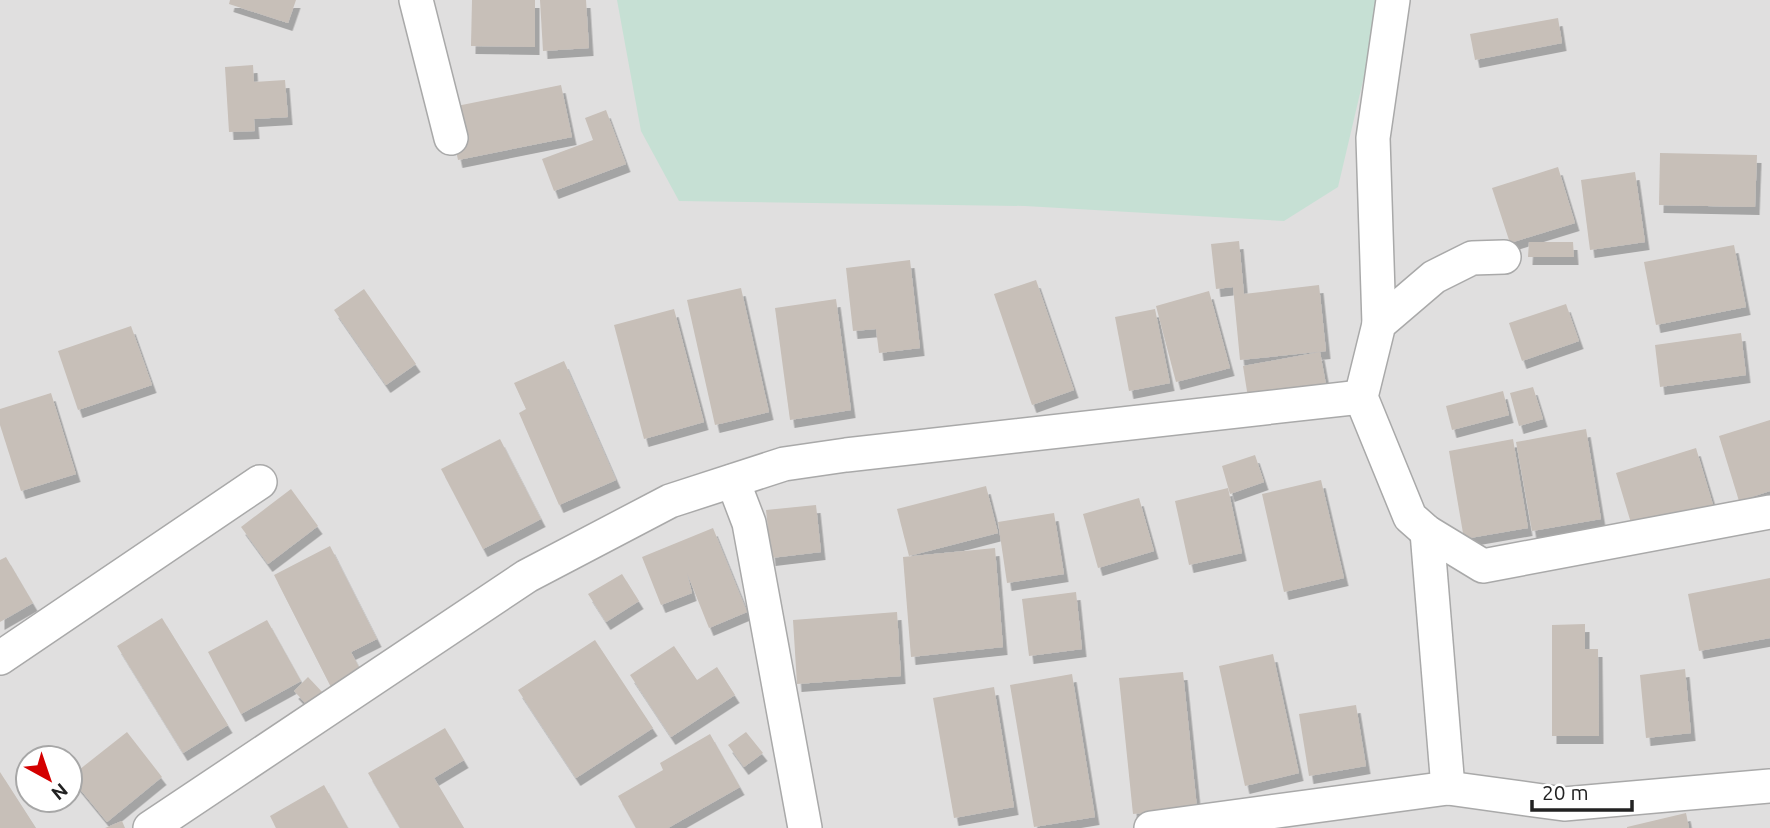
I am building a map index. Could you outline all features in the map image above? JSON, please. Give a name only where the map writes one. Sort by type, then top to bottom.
[{"type":"street","points":[[416,0],[451,138]]},
{"type":"street","points":[[1393,0],[1373,138],[1379,324],[1361,397],[1410,517],[1427,532],[1483,566],[1770,512]]},
{"type":"street","points":[[1379,324],[1434,277],[1472,258],[1504,257]]},
{"type":"street","points":[[149,828],[527,576],[670,501],[784,464],[1361,397]]},
{"type":"street","points":[[733,481],[749,523],[805,828]]},
{"type":"street","points":[[0,658],[260,482]]},
{"type":"street","points":[[1427,532],[1448,788]]},
{"type":"street","points":[[1151,828],[1448,788],[1564,804],[1770,786]]},
{"type":"shaded area","points":[[0,0],[1770,0],[1770,828],[0,828]]},
{"type":"green space","points":[[617,0],[1382,0],[1338,187],[1284,221],[1025,206],[679,201],[641,131]]},
{"type":"building","points":[[230,0],[296,0],[288,23],[229,4]]},
{"type":"building","points":[[472,0],[535,0],[535,47],[471,46]]},
{"type":"building","points":[[540,0],[586,0],[589,48],[543,51]]},
{"type":"building","points":[[1558,18],[1562,43],[1475,60],[1470,34]]},
{"type":"building","points":[[253,65],[254,82],[285,80],[288,117],[254,119],[255,131],[229,132],[225,67]]},
{"type":"building","points":[[561,85],[572,137],[458,160],[447,108]]},
{"type":"building","points":[[606,110],[626,164],[554,191],[542,159],[593,140],[585,118]]},
{"type":"building","points":[[1660,153],[1757,155],[1755,207],[1659,205]]},
{"type":"building","points":[[1558,167],[1575,223],[1510,243],[1492,188]]},
{"type":"building","points":[[1635,172],[1645,242],[1590,250],[1581,180]]},
{"type":"building","points":[[1239,241],[1244,294],[1319,285],[1326,351],[1240,360],[1233,287],[1216,289],[1211,244]]},
{"type":"building","points":[[1529,242],[1573,242],[1574,257],[1528,257]]},
{"type":"building","points":[[1734,245],[1746,307],[1656,325],[1644,262]]},
{"type":"building","points":[[910,260],[920,348],[879,353],[876,329],[853,331],[846,268]]},
{"type":"building","points":[[1036,280],[1074,390],[1032,405],[994,294]]},
{"type":"building","points":[[741,288],[769,412],[715,425],[687,300]]},
{"type":"building","points":[[364,289],[416,364],[386,385],[334,310]]},
{"type":"building","points":[[1209,291],[1230,368],[1176,382],[1156,306]]},
{"type":"building","points":[[836,299],[851,410],[790,420],[775,308]]},
{"type":"building","points":[[1566,304],[1579,341],[1522,361],[1509,323]]},
{"type":"building","points":[[674,309],[704,422],[644,439],[614,325]]},
{"type":"building","points":[[1155,309],[1170,383],[1129,391],[1115,317]]},
{"type":"building","points":[[131,326],[152,385],[78,410],[58,351]]},
{"type":"building","points":[[1741,333],[1746,375],[1660,387],[1655,345]]},
{"type":"building","points":[[1320,352],[1327,390],[1249,404],[1243,366]]},
{"type":"building","points":[[564,361],[616,480],[559,505],[519,413],[526,409],[514,383]]},
{"type":"building","points":[[1533,387],[1543,419],[1519,426],[1510,393]]},
{"type":"building","points":[[1503,391],[1509,415],[1452,430],[1446,406]]},
{"type":"building","points":[[51,393],[76,474],[21,491],[0,425],[0,409]]},
{"type":"building","points":[[1770,420],[1770,491],[1739,501],[1719,436]]},
{"type":"building","points":[[1586,429],[1601,519],[1532,531],[1516,442]]},
{"type":"building","points":[[500,439],[541,519],[483,549],[441,469]]},
{"type":"building","points":[[1513,439],[1528,528],[1464,539],[1449,451]]},
{"type":"building","points":[[1696,448],[1714,508],[1634,533],[1616,473]]},
{"type":"building","points":[[1255,455],[1264,482],[1230,494],[1222,466]]},
{"type":"building","points":[[1321,480],[1344,578],[1284,592],[1262,494]]},
{"type":"building","points":[[986,486],[998,533],[909,556],[897,509]]},
{"type":"building","points":[[1228,488],[1242,553],[1189,565],[1175,501]]},
{"type":"building","points":[[291,489],[318,526],[268,564],[241,527]]},
{"type":"building","points":[[1139,498],[1154,551],[1098,568],[1083,514]]},
{"type":"building","points":[[816,505],[821,552],[771,558],[766,510]]},
{"type":"building","points":[[1054,513],[1064,574],[1007,583],[998,522]]},
{"type":"building","points":[[713,528],[747,612],[709,628],[687,573],[692,593],[661,605],[642,557]]},
{"type":"building","points":[[330,546],[377,639],[351,652],[362,673],[332,689],[274,575]]},
{"type":"building","points":[[995,548],[1003,647],[911,657],[903,557]]},
{"type":"building","points":[[6,557],[33,603],[0,622],[0,560]]},
{"type":"building","points":[[622,574],[639,601],[606,622],[588,594]]},
{"type":"building","points":[[1770,578],[1770,638],[1699,651],[1688,594]]},
{"type":"building","points":[[1076,592],[1082,649],[1029,656],[1022,599]]},
{"type":"building","points":[[897,612],[901,676],[797,684],[793,620]]},
{"type":"building","points":[[162,618],[228,725],[183,753],[117,646]]},
{"type":"building","points":[[267,620],[301,681],[241,714],[208,652]]},
{"type":"building","points":[[1585,624],[1585,649],[1598,649],[1599,736],[1552,736],[1552,625]]},
{"type":"building","points":[[595,640],[653,728],[576,778],[518,690]]},
{"type":"building","points":[[674,646],[697,680],[717,667],[735,695],[671,737],[630,675]]},
{"type":"building","points":[[1273,654],[1299,773],[1245,786],[1219,666]]},
{"type":"building","points":[[1685,669],[1691,733],[1646,738],[1640,675]]},
{"type":"building","points":[[1183,672],[1197,808],[1133,814],[1119,678]]},
{"type":"building","points":[[1072,674],[1095,817],[1034,827],[1010,685]]},
{"type":"building","points":[[308,677],[325,695],[310,708],[294,691]]},
{"type":"building","points":[[994,687],[1014,807],[954,818],[933,698]]},
{"type":"building","points":[[1356,705],[1366,766],[1309,776],[1299,714]]},
{"type":"building","points":[[445,728],[464,760],[434,778],[464,828],[400,828],[368,773]]},
{"type":"building","points":[[127,732],[162,777],[107,822],[84,794],[84,766]]},
{"type":"building","points":[[746,732],[763,753],[744,767],[728,745]]},
{"type":"building","points":[[710,734],[740,787],[668,828],[636,828],[618,796],[663,770],[660,763]]},
{"type":"building","points":[[0,772],[14,794],[14,814],[27,814],[36,828],[0,828]]},
{"type":"building","points":[[324,785],[348,828],[276,828],[270,816]]},
{"type":"building","points":[[1686,813],[1689,828],[1627,828],[1627,827]]},
{"type":"building","points":[[122,821],[125,828],[105,828]]}]
